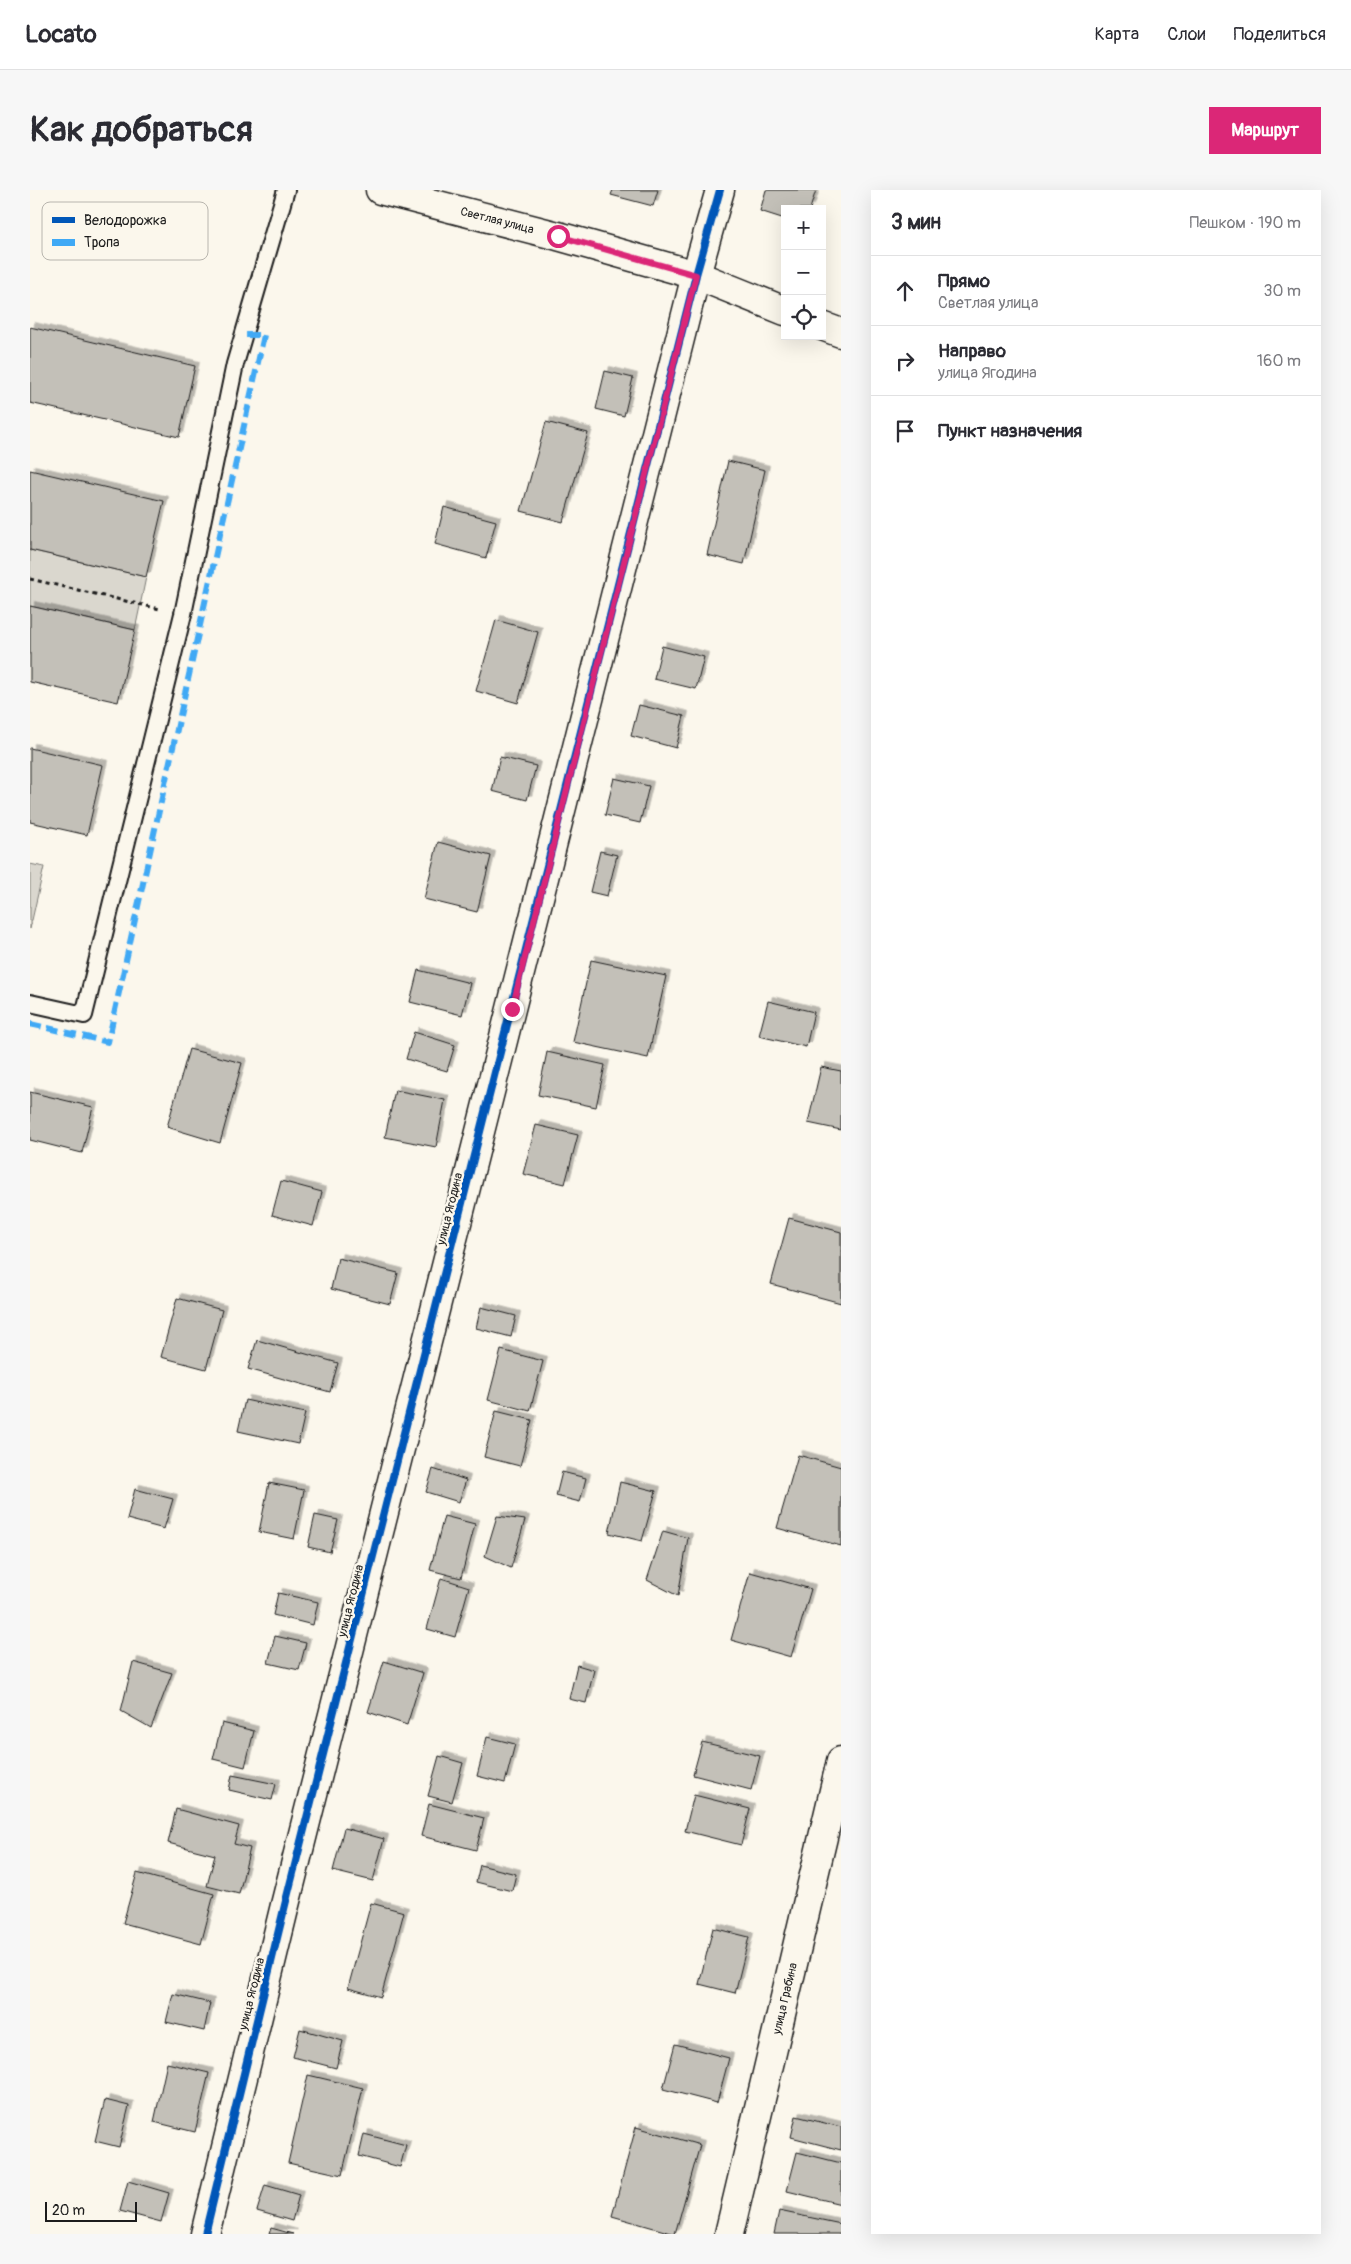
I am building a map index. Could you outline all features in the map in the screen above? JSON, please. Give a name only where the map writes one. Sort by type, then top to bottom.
[{"type":"street","name":"Светлая улица","points":[[380,190],[558,236],[696,275],[781,309]]},
{"type":"street","name":"улица Ягодина","points":[[205,2234],[285,1905],[696,275],[720,190]]},
{"type":"street","points":[[826,328],[841,334]]},
{"type":"street","name":"улица Грабина","points":[[729,2234],[840,1775]]},
{"type":"lane","points":[[30,1003],[84,1015],[183,614],[238,354],[286,190]]},
{"type":"path","points":[[30,579],[183,614]]},
{"type":"shaded area","points":[[30,550],[146,577],[135,630],[30,606]]},
{"type":"shaded area","points":[[30,864],[44,867],[30,929]]},
{"type":"building","points":[[613,190],[658,190],[653,206],[611,195]]},
{"type":"building","points":[[766,190],[816,190],[811,205],[781,205],[781,218],[760,211]]},
{"type":"building","points":[[30,327],[195,366],[179,437],[30,403]]},
{"type":"building","points":[[605,371],[633,378],[624,416],[596,409]]},
{"type":"building","points":[[546,422],[588,433],[563,522],[521,511]]},
{"type":"building","points":[[728,461],[765,470],[744,564],[707,555]]},
{"type":"building","points":[[30,470],[164,501],[146,577],[30,550]]},
{"type":"building","points":[[444,507],[496,521],[486,558],[435,544]]},
{"type":"building","points":[[30,606],[135,630],[118,702],[30,682]]},
{"type":"building","points":[[496,620],[538,632],[518,703],[476,691]]},
{"type":"building","points":[[662,646],[704,657],[696,689],[654,679]]},
{"type":"building","points":[[639,705],[684,716],[676,748],[631,736]]},
{"type":"building","points":[[30,748],[103,765],[87,835],[30,822]]},
{"type":"building","points":[[500,757],[536,766],[527,800],[492,791]]},
{"type":"building","points":[[614,778],[649,786],[640,823],[605,815]]},
{"type":"building","points":[[438,842],[491,856],[477,912],[424,899]]},
{"type":"building","points":[[600,851],[617,855],[607,896],[590,892]]},
{"type":"building","points":[[591,960],[666,976],[648,1058],[573,1042]]},
{"type":"building","points":[[418,970],[470,983],[462,1015],[410,1002]]},
{"type":"building","points":[[768,1001],[814,1012],[806,1047],[759,1036]]},
{"type":"building","points":[[414,1032],[455,1045],[447,1071],[406,1059]]},
{"type":"building","points":[[189,1049],[242,1063],[220,1143],[167,1127]]},
{"type":"building","points":[[547,1052],[605,1065],[596,1107],[538,1095]]},
{"type":"building","points":[[821,1067],[841,1071],[841,1130],[808,1123]]},
{"type":"building","points":[[395,1090],[445,1100],[436,1147],[385,1137]]},
{"type":"building","points":[[30,1092],[93,1107],[82,1153],[30,1140]]},
{"type":"building","points":[[536,1125],[578,1135],[565,1184],[523,1174]]},
{"type":"building","points":[[281,1181],[322,1192],[313,1226],[272,1215]]},
{"type":"building","points":[[789,1218],[841,1232],[841,1303],[771,1284]]},
{"type":"building","points":[[338,1258],[398,1273],[390,1304],[331,1289]]},
{"type":"building","points":[[177,1298],[222,1310],[206,1369],[161,1357]]},
{"type":"building","points":[[481,1307],[516,1316],[511,1337],[476,1328]]},
{"type":"building","points":[[257,1340],[338,1363],[330,1392],[248,1369]]},
{"type":"building","points":[[501,1350],[543,1361],[530,1411],[488,1400]]},
{"type":"building","points":[[245,1400],[305,1413],[298,1444],[238,1431]]},
{"type":"building","points":[[496,1411],[532,1420],[520,1466],[484,1457]]},
{"type":"building","points":[[798,1455],[841,1467],[841,1546],[777,1528]]},
{"type":"building","points":[[433,1469],[466,1480],[459,1502],[426,1492]]},
{"type":"building","points":[[562,1472],[586,1478],[580,1502],[556,1496]]},
{"type":"building","points":[[620,1482],[656,1491],[642,1541],[609,1533]]},
{"type":"building","points":[[269,1483],[304,1490],[294,1539],[259,1532]]},
{"type":"building","points":[[135,1489],[173,1499],[164,1529],[127,1519]]},
{"type":"building","points":[[315,1515],[338,1520],[330,1552],[308,1547]]},
{"type":"building","points":[[444,1516],[475,1524],[461,1578],[430,1570]]},
{"type":"building","points":[[497,1516],[525,1520],[511,1568],[485,1556]]},
{"type":"building","points":[[663,1531],[688,1538],[678,1596],[647,1580]]},
{"type":"building","points":[[750,1572],[811,1589],[791,1657],[731,1640]]},
{"type":"building","points":[[441,1578],[469,1587],[455,1637],[427,1629]]},
{"type":"building","points":[[278,1593],[318,1602],[313,1625],[273,1615]]},
{"type":"building","points":[[275,1636],[306,1643],[299,1670],[268,1663]]},
{"type":"building","points":[[384,1661],[423,1673],[407,1725],[368,1712]]},
{"type":"building","points":[[133,1662],[172,1673],[151,1728],[121,1711]]},
{"type":"building","points":[[577,1665],[594,1670],[586,1703],[569,1699]]},
{"type":"building","points":[[222,1723],[254,1731],[245,1767],[213,1759]]},
{"type":"building","points":[[487,1737],[515,1744],[505,1783],[477,1776]]},
{"type":"building","points":[[702,1742],[760,1756],[751,1790],[693,1775]]},
{"type":"building","points":[[439,1756],[463,1763],[452,1802],[428,1796]]},
{"type":"building","points":[[232,1775],[276,1784],[272,1800],[229,1790]]},
{"type":"building","points":[[694,1795],[750,1809],[741,1845],[685,1831]]},
{"type":"building","points":[[429,1804],[484,1818],[476,1850],[421,1836]]},
{"type":"building","points":[[176,1809],[239,1826],[234,1844],[250,1848],[239,1894],[207,1886],[215,1855],[168,1843]]},
{"type":"building","points":[[344,1828],[384,1839],[373,1881],[333,1871]]},
{"type":"building","points":[[480,1865],[516,1874],[512,1891],[476,1882]]},
{"type":"building","points":[[137,1873],[214,1894],[201,1944],[123,1923]]},
{"type":"building","points":[[371,1903],[404,1912],[381,1997],[348,1988]]},
{"type":"building","points":[[713,1928],[749,1937],[735,1993],[699,1984]]},
{"type":"building","points":[[173,1994],[210,2003],[204,2031],[166,2022]]},
{"type":"building","points":[[300,2029],[343,2041],[336,2068],[293,2057]]},
{"type":"building","points":[[675,2044],[729,2058],[717,2103],[663,2089]]},
{"type":"building","points":[[167,2063],[209,2073],[195,2132],[154,2122]]},
{"type":"building","points":[[308,2075],[363,2088],[342,2175],[288,2163]]},
{"type":"building","points":[[105,2100],[129,2106],[119,2147],[95,2141]]},
{"type":"building","points":[[796,2116],[841,2127],[841,2150],[791,2137]]},
{"type":"building","points":[[636,2127],[700,2145],[675,2234],[612,2216]]},
{"type":"building","points":[[364,2134],[406,2145],[400,2167],[359,2156]]},
{"type":"building","points":[[797,2152],[841,2163],[841,2204],[787,2191]]},
{"type":"building","points":[[128,2181],[169,2193],[161,2222],[120,2211]]},
{"type":"building","points":[[265,2185],[299,2195],[292,2221],[257,2211]]},
{"type":"building","points":[[779,2211],[841,2224],[841,2234],[774,2234]]},
{"type":"building","points":[[271,2228],[293,2234],[269,2234]]},
{"type":"marked path","points":[[30,1024],[108,1042],[264,335],[243,335]]},
{"type":"cycle path","points":[[205,2234],[285,1905],[696,275],[720,190]]},
{"type":"route","points":[[512,1009],[696,275],[558,236]]}]
